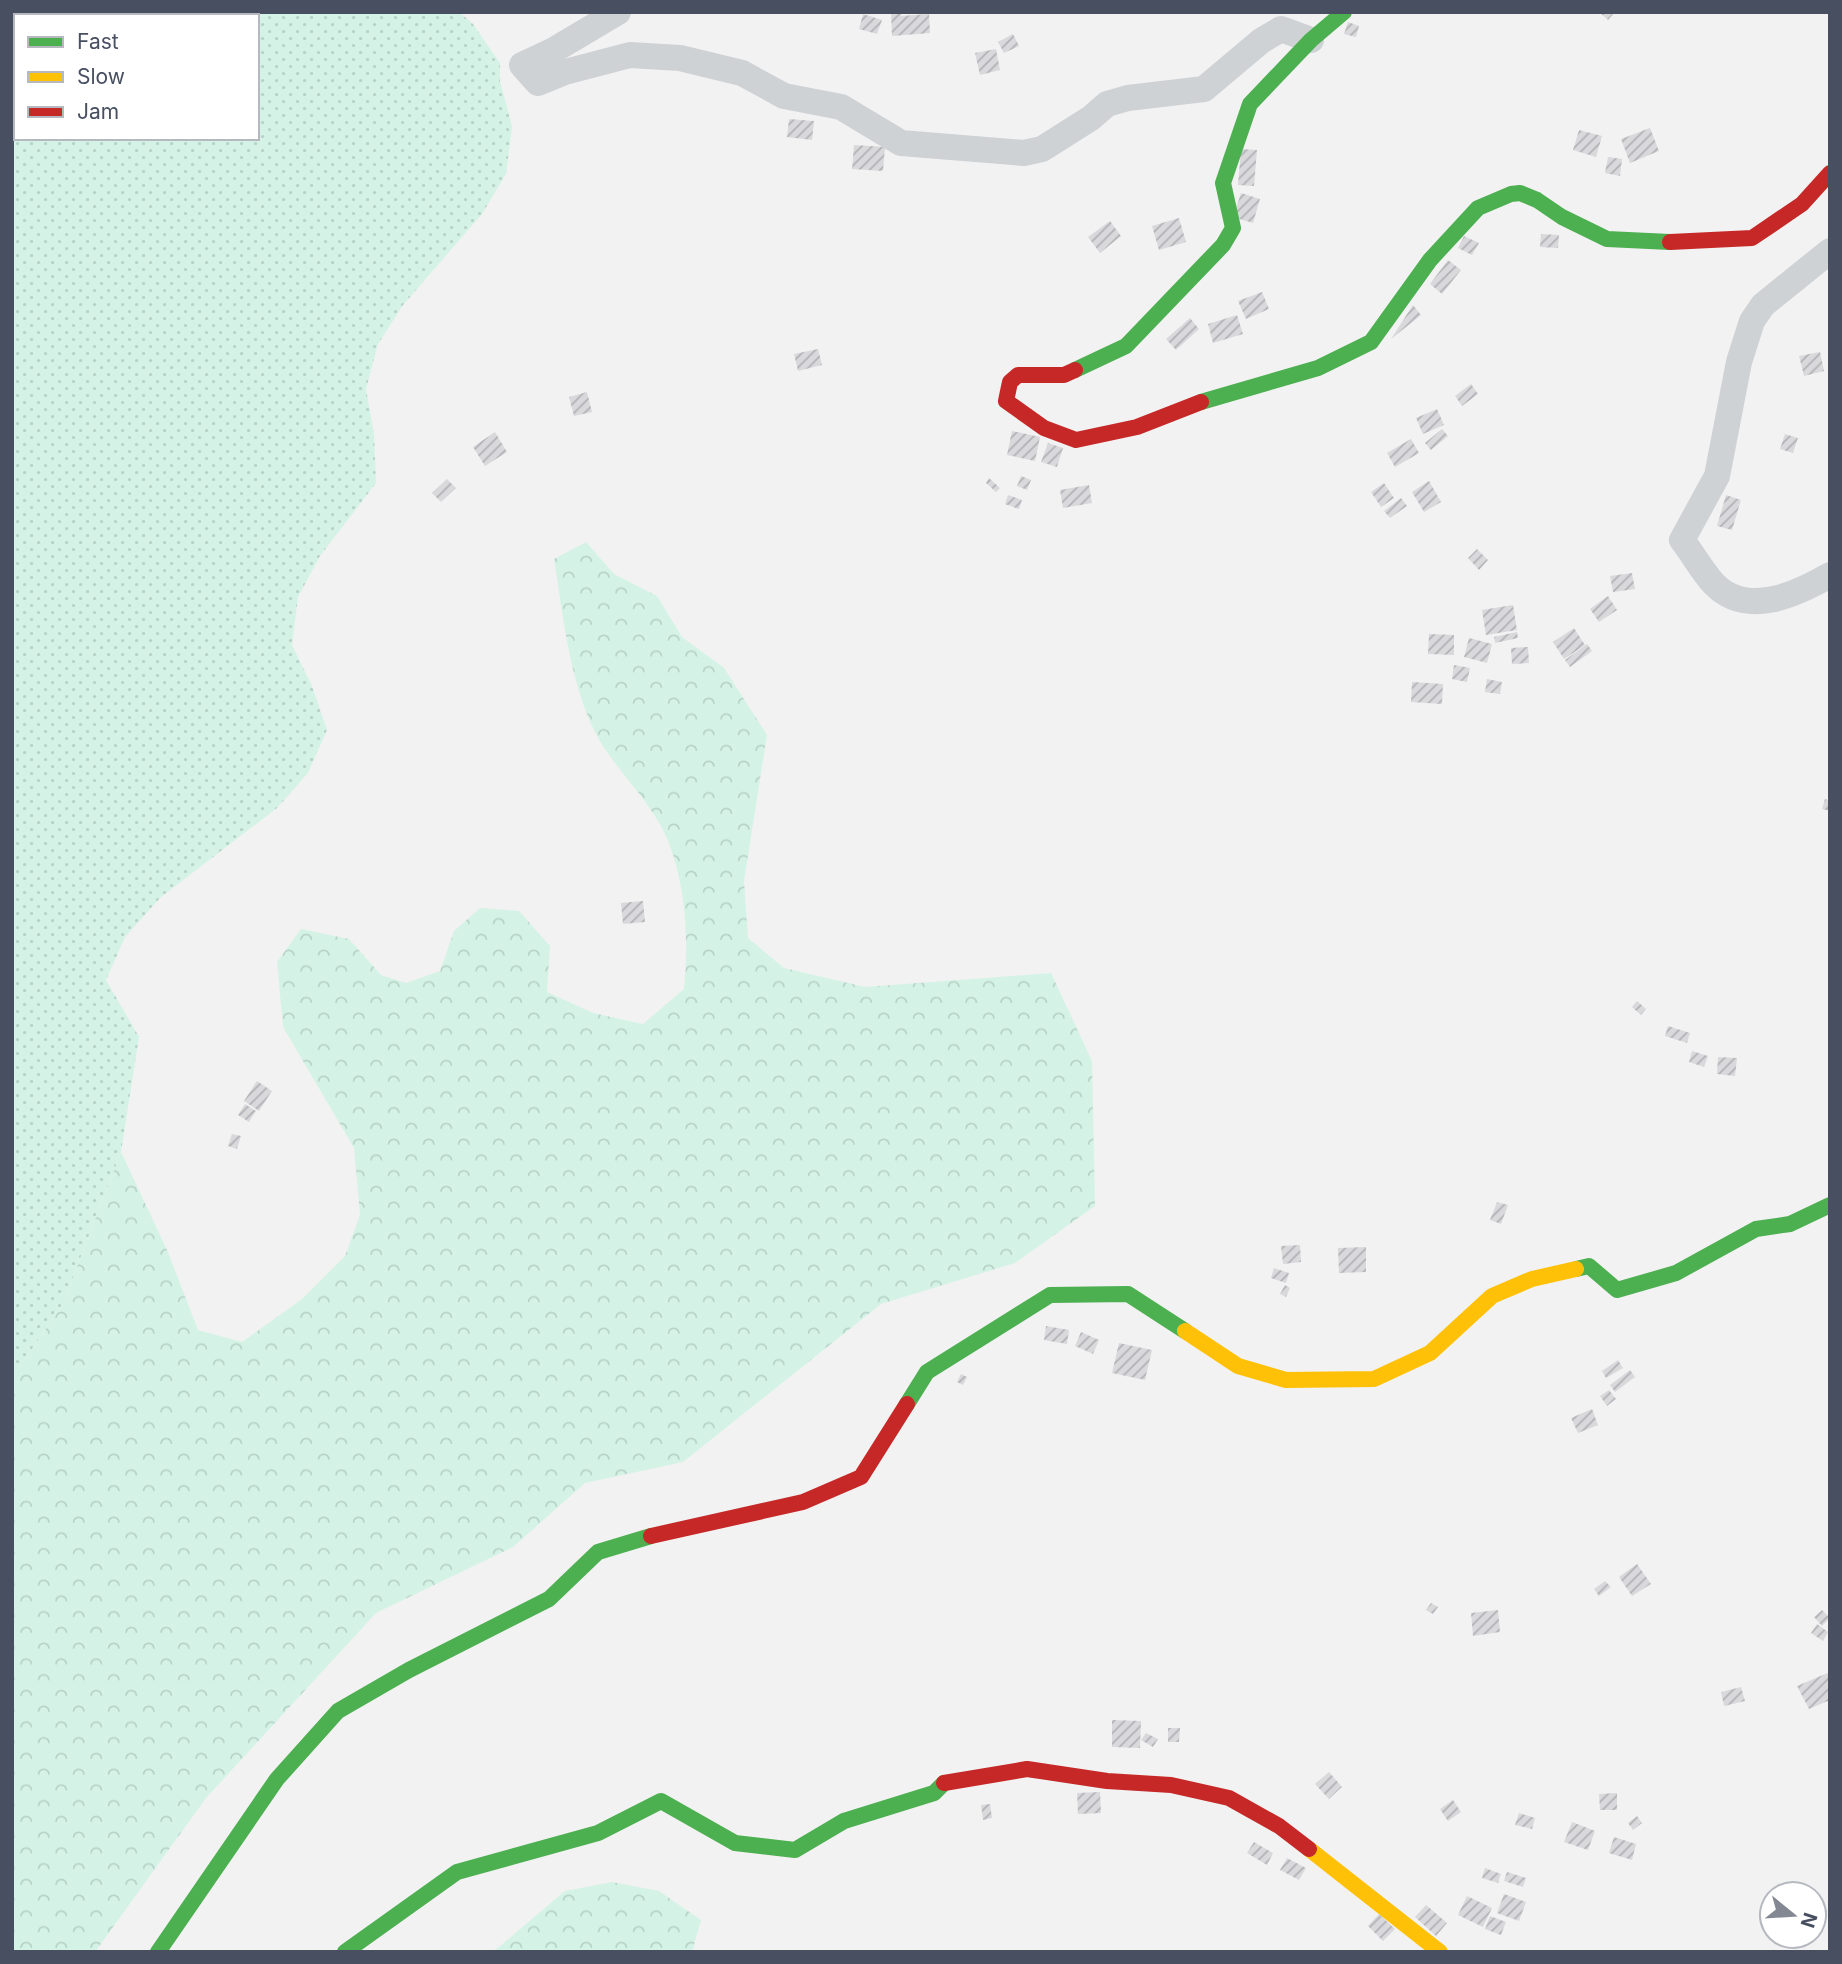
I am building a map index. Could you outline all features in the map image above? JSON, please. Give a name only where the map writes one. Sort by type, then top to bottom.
[{"type":"street","points":[[618,12],[554,51],[522,65],[538,83],[565,72],[630,55],[680,58],[742,73],[784,96],[841,107],[901,143],[1024,153],[1042,149],[1091,118],[1107,104],[1128,98],[1205,89],[1261,41],[1281,29],[1311,40]]},
{"type":"street","points":[[1344,12],[1311,40],[1250,104],[1223,183],[1233,228],[1223,244],[1126,346],[1064,375],[1018,375],[1010,382],[1006,401],[1044,428],[1076,440],[1137,427],[1182,407],[1318,368],[1371,342],[1430,260],[1470,216],[1479,208],[1511,194],[1520,193],[1536,200],[1562,217],[1607,239],[1673,242],[1752,239],[1802,204],[1830,173]]},
{"type":"street","points":[[1830,251],[1763,305],[1752,321],[1739,362],[1717,476],[1682,540],[1715,585],[1746,600],[1784,598],[1830,575]]},
{"type":"street","points":[[158,1952],[191,1908],[277,1779],[338,1711],[409,1670],[549,1599],[598,1552],[673,1529],[803,1502],[860,1477],[927,1372],[1050,1295],[1128,1294],[1238,1366],[1286,1380],[1374,1379],[1430,1353],[1492,1296],[1532,1279],[1589,1266],[1617,1290],[1676,1272],[1756,1229],[1790,1224],[1830,1205]]},
{"type":"street","points":[[345,1952],[457,1872],[598,1833],[661,1801],[735,1843],[795,1850],[844,1821],[934,1793],[946,1781],[1027,1769],[1108,1781],[1171,1785],[1229,1798],[1279,1826],[1440,1952]]},
{"type":"green space","points":[[12,12],[459,12],[473,24],[500,63],[500,81],[512,126],[506,174],[482,214],[403,305],[378,344],[366,389],[374,435],[376,483],[320,556],[298,597],[292,645],[312,686],[327,730],[308,773],[277,808],[161,897],[125,937],[106,980],[139,1037],[121,1152],[62,1306],[12,1377]]},
{"type":"green space","points":[[586,542],[614,574],[657,596],[682,637],[724,668],[767,735],[744,881],[748,938],[784,968],[865,987],[1051,973],[1092,1061],[1095,1206],[1015,1263],[881,1304],[683,1462],[585,1483],[513,1547],[376,1613],[206,1798],[95,1952],[12,1952],[12,1377],[62,1306],[121,1152],[167,1250],[198,1330],[242,1342],[302,1299],[345,1256],[360,1215],[354,1148],[283,1027],[277,962],[301,929],[349,939],[381,975],[406,983],[440,971],[454,931],[480,908],[519,911],[550,946],[547,992],[593,1013],[643,1024],[684,989],[686,929],[681,889],[671,850],[657,819],[594,730],[585,710],[573,668],[554,559]]},
{"type":"green space","points":[[612,1882],[659,1891],[701,1920],[692,1952],[493,1952],[565,1891]]},
{"type":"building","points":[[891,12],[901,12],[901,16],[929,14],[930,33],[892,36]]},
{"type":"building","points":[[1599,12],[1615,12],[1608,20]]},
{"type":"building","points":[[863,14],[882,20],[877,34],[859,29]]},
{"type":"building","points":[[1348,22],[1359,26],[1356,37],[1344,34]]},
{"type":"building","points":[[1013,34],[1019,46],[1004,53],[998,42]]},
{"type":"building","points":[[996,49],[1000,70],[980,75],[975,53]]},
{"type":"building","points":[[789,119],[814,121],[812,140],[787,137]]},
{"type":"building","points":[[1650,128],[1659,151],[1630,163],[1621,139]]},
{"type":"building","points":[[1579,130],[1602,136],[1596,157],[1573,150]]},
{"type":"building","points":[[854,145],[885,147],[883,171],[852,169]]},
{"type":"building","points":[[1241,149],[1257,150],[1254,186],[1238,185]]},
{"type":"building","points":[[1608,157],[1622,159],[1620,176],[1605,173]]},
{"type":"building","points":[[1241,193],[1260,199],[1253,223],[1233,217]]},
{"type":"building","points":[[1179,218],[1186,242],[1159,250],[1152,226]]},
{"type":"building","points":[[1110,221],[1121,236],[1100,253],[1088,237]]},
{"type":"building","points":[[1541,234],[1559,235],[1558,248],[1540,247]]},
{"type":"building","points":[[1464,236],[1479,243],[1472,255],[1458,248]]},
{"type":"building","points":[[1448,260],[1461,270],[1442,294],[1430,284]]},
{"type":"building","points":[[1262,292],[1269,309],[1246,319],[1238,301]]},
{"type":"building","points":[[1413,305],[1421,315],[1391,339]]},
{"type":"building","points":[[1237,315],[1243,334],[1213,343],[1208,324]]},
{"type":"building","points":[[1190,318],[1199,329],[1176,350],[1166,339]]},
{"type":"building","points":[[818,349],[822,365],[798,371],[794,354]]},
{"type":"building","points":[[1820,352],[1824,371],[1804,376],[1799,356]]},
{"type":"building","points":[[1471,384],[1478,394],[1462,406],[1455,396]]},
{"type":"building","points":[[587,392],[592,412],[574,416],[569,397]]},
{"type":"building","points":[[1437,409],[1444,425],[1423,434],[1416,418]]},
{"type":"building","points":[[1442,429],[1448,436],[1431,450],[1425,443]]},
{"type":"building","points":[[1012,431],[1040,437],[1035,461],[1007,455]]},
{"type":"building","points":[[495,432],[507,452],[485,466],[473,447]]},
{"type":"building","points":[[1785,434],[1798,438],[1793,453],[1780,449]]},
{"type":"building","points":[[1411,439],[1419,453],[1395,467],[1387,453]]},
{"type":"building","points":[[1048,443],[1063,448],[1057,467],[1041,462]]},
{"type":"building","points":[[1021,476],[1031,480],[1027,490],[1017,486]]},
{"type":"building","points":[[989,478],[1000,488],[996,492],[986,483]]},
{"type":"building","points":[[447,479],[456,488],[441,502],[432,493]]},
{"type":"building","points":[[1429,481],[1441,502],[1424,512],[1412,492]]},
{"type":"building","points":[[1384,483],[1394,498],[1381,507],[1371,492]]},
{"type":"building","points":[[1089,485],[1092,503],[1063,508],[1060,490]]},
{"type":"building","points":[[1008,495],[1022,500],[1019,509],[1005,504]]},
{"type":"building","points":[[1726,495],[1741,500],[1732,530],[1717,526]]},
{"type":"building","points":[[1401,498],[1407,506],[1390,518],[1384,511]]},
{"type":"building","points":[[1477,549],[1488,560],[1479,570],[1468,558]]},
{"type":"building","points":[[1632,573],[1635,589],[1613,592],[1610,576]]},
{"type":"building","points":[[1608,596],[1617,610],[1599,622],[1590,609]]},
{"type":"building","points":[[1513,605],[1517,630],[1486,635],[1482,610]]},
{"type":"building","points":[[1574,628],[1585,645],[1564,659],[1553,642]]},
{"type":"building","points":[[1517,632],[1518,638],[1495,643],[1494,637]]},
{"type":"building","points":[[1429,634],[1454,635],[1454,655],[1428,654]]},
{"type":"building","points":[[1469,638],[1492,644],[1487,663],[1464,657]]},
{"type":"building","points":[[1587,644],[1592,651],[1570,667],[1565,660]]},
{"type":"building","points":[[1528,647],[1529,663],[1512,664],[1511,648]]},
{"type":"building","points":[[1454,665],[1470,668],[1467,682],[1452,679]]},
{"type":"building","points":[[1487,679],[1502,682],[1500,694],[1485,692]]},
{"type":"building","points":[[1412,682],[1443,684],[1442,704],[1411,702]]},
{"type":"building","points":[[1825,799],[1830,801],[1830,811],[1822,809]]},
{"type":"building","points":[[643,901],[645,922],[623,924],[621,903]]},
{"type":"building","points":[[1637,1001],[1646,1009],[1641,1015],[1632,1007]]},
{"type":"building","points":[[1668,1026],[1690,1033],[1687,1043],[1665,1036]]},
{"type":"building","points":[[1692,1051],[1708,1056],[1704,1067],[1689,1062]]},
{"type":"building","points":[[1718,1057],[1737,1058],[1735,1076],[1717,1074]]},
{"type":"building","points":[[257,1081],[272,1091],[259,1111],[244,1101]]},
{"type":"building","points":[[245,1104],[256,1111],[249,1122],[238,1115]]},
{"type":"building","points":[[232,1134],[241,1136],[237,1149],[228,1146]]},
{"type":"building","points":[[1497,1202],[1508,1205],[1501,1224],[1490,1220]]},
{"type":"building","points":[[1300,1245],[1301,1262],[1283,1264],[1281,1246]]},
{"type":"building","points":[[1366,1247],[1366,1272],[1339,1273],[1338,1248]]},
{"type":"building","points":[[1274,1268],[1289,1273],[1286,1283],[1271,1278]]},
{"type":"building","points":[[1285,1285],[1290,1288],[1286,1297],[1280,1294]]},
{"type":"building","points":[[1046,1326],[1069,1330],[1067,1344],[1044,1340]]},
{"type":"building","points":[[1081,1332],[1099,1340],[1093,1354],[1075,1346]]},
{"type":"building","points":[[1119,1343],[1152,1350],[1145,1380],[1112,1373]]},
{"type":"building","points":[[1618,1360],[1623,1368],[1606,1378],[1602,1371]]},
{"type":"building","points":[[1630,1370],[1635,1377],[1615,1392],[1610,1385]]},
{"type":"building","points":[[961,1374],[967,1377],[963,1385],[957,1382]]},
{"type":"building","points":[[1609,1390],[1616,1399],[1607,1406],[1600,1396]]},
{"type":"building","points":[[1592,1409],[1598,1425],[1578,1433],[1571,1418]]},
{"type":"building","points":[[1637,1564],[1651,1584],[1632,1596],[1619,1577]]},
{"type":"building","points":[[1605,1581],[1611,1587],[1599,1596],[1594,1589]]},
{"type":"building","points":[[1431,1603],[1438,1607],[1433,1614],[1426,1610]]},
{"type":"building","points":[[1498,1610],[1500,1632],[1473,1636],[1471,1613]]},
{"type":"building","points":[[1822,1610],[1830,1618],[1822,1626],[1814,1617]]},
{"type":"building","points":[[1817,1624],[1828,1632],[1823,1641],[1811,1633]]},
{"type":"building","points":[[1830,1672],[1830,1700],[1809,1709],[1797,1686]]},
{"type":"building","points":[[1741,1687],[1745,1701],[1724,1706],[1721,1692]]},
{"type":"building","points":[[1112,1720],[1141,1721],[1140,1748],[1112,1747]]},
{"type":"building","points":[[1168,1728],[1180,1728],[1179,1742],[1168,1742]]},
{"type":"building","points":[[1146,1733],[1158,1739],[1153,1747],[1141,1740]]},
{"type":"building","points":[[1329,1772],[1342,1787],[1329,1799],[1315,1784]]},
{"type":"building","points":[[1100,1792],[1101,1813],[1078,1814],[1077,1793]]},
{"type":"building","points":[[1617,1793],[1617,1810],[1600,1810],[1599,1794]]},
{"type":"building","points":[[1453,1800],[1461,1812],[1448,1821],[1440,1809]]},
{"type":"building","points":[[990,1804],[992,1818],[983,1820],[981,1805]]},
{"type":"building","points":[[1519,1813],[1535,1818],[1532,1829],[1515,1825]]},
{"type":"building","points":[[1637,1816],[1642,1823],[1633,1830],[1628,1823]]},
{"type":"building","points":[[1572,1822],[1595,1831],[1588,1850],[1564,1842]]},
{"type":"building","points":[[1614,1837],[1636,1844],[1632,1860],[1609,1853]]},
{"type":"building","points":[[1254,1842],[1273,1853],[1267,1865],[1247,1853]]},
{"type":"building","points":[[1287,1858],[1306,1868],[1299,1880],[1280,1870]]},
{"type":"building","points":[[1485,1868],[1501,1874],[1498,1883],[1482,1878]]},
{"type":"building","points":[[1507,1872],[1526,1878],[1523,1887],[1504,1881]]},
{"type":"building","points":[[1504,1894],[1526,1902],[1519,1921],[1497,1913]]},
{"type":"building","points":[[1467,1896],[1492,1908],[1483,1927],[1458,1915]]},
{"type":"building","points":[[1426,1905],[1447,1923],[1436,1936],[1415,1917]]},
{"type":"building","points":[[1379,1914],[1395,1929],[1383,1941],[1368,1926]]},
{"type":"building","points":[[1490,1916],[1506,1922],[1501,1935],[1485,1929]]},
{"type":"traffic: fast","points":[[1075,370],[1126,346],[1223,245],[1233,228],[1223,183],[1250,104],[1311,40],[1344,12]]},
{"type":"traffic: fast","points":[[1201,402],[1318,368],[1371,342],[1430,260],[1478,208],[1511,194],[1520,193],[1537,200],[1562,217],[1607,239],[1670,242]]},
{"type":"traffic: fast","points":[[1576,1269],[1589,1266],[1617,1290],[1676,1273],[1756,1229],[1790,1224],[1830,1205]]},
{"type":"traffic: fast","points":[[907,1404],[927,1372],[1050,1295],[1128,1294],[1185,1331]]},
{"type":"traffic: fast","points":[[158,1952],[277,1779],[338,1711],[409,1670],[549,1599],[598,1552],[651,1536]]},
{"type":"traffic: fast","points":[[345,1952],[457,1872],[598,1833],[661,1801],[735,1843],[795,1850],[844,1821],[934,1793],[944,1783]]},
{"type":"traffic: slow","points":[[1185,1331],[1238,1366],[1286,1380],[1374,1379],[1430,1353],[1492,1296],[1532,1279],[1576,1269]]},
{"type":"traffic: slow","points":[[1309,1849],[1440,1952]]},
{"type":"traffic: jam","points":[[1670,242],[1752,238],[1802,204],[1830,173]]},
{"type":"traffic: jam","points":[[1075,370],[1064,375],[1018,375],[1010,382],[1006,401],[1044,428],[1076,440],[1137,427],[1201,402]]},
{"type":"traffic: jam","points":[[651,1536],[803,1502],[861,1477],[907,1404]]},
{"type":"traffic: jam","points":[[944,1783],[1027,1769],[1107,1781],[1171,1785],[1229,1798],[1279,1826],[1309,1849]]}]
